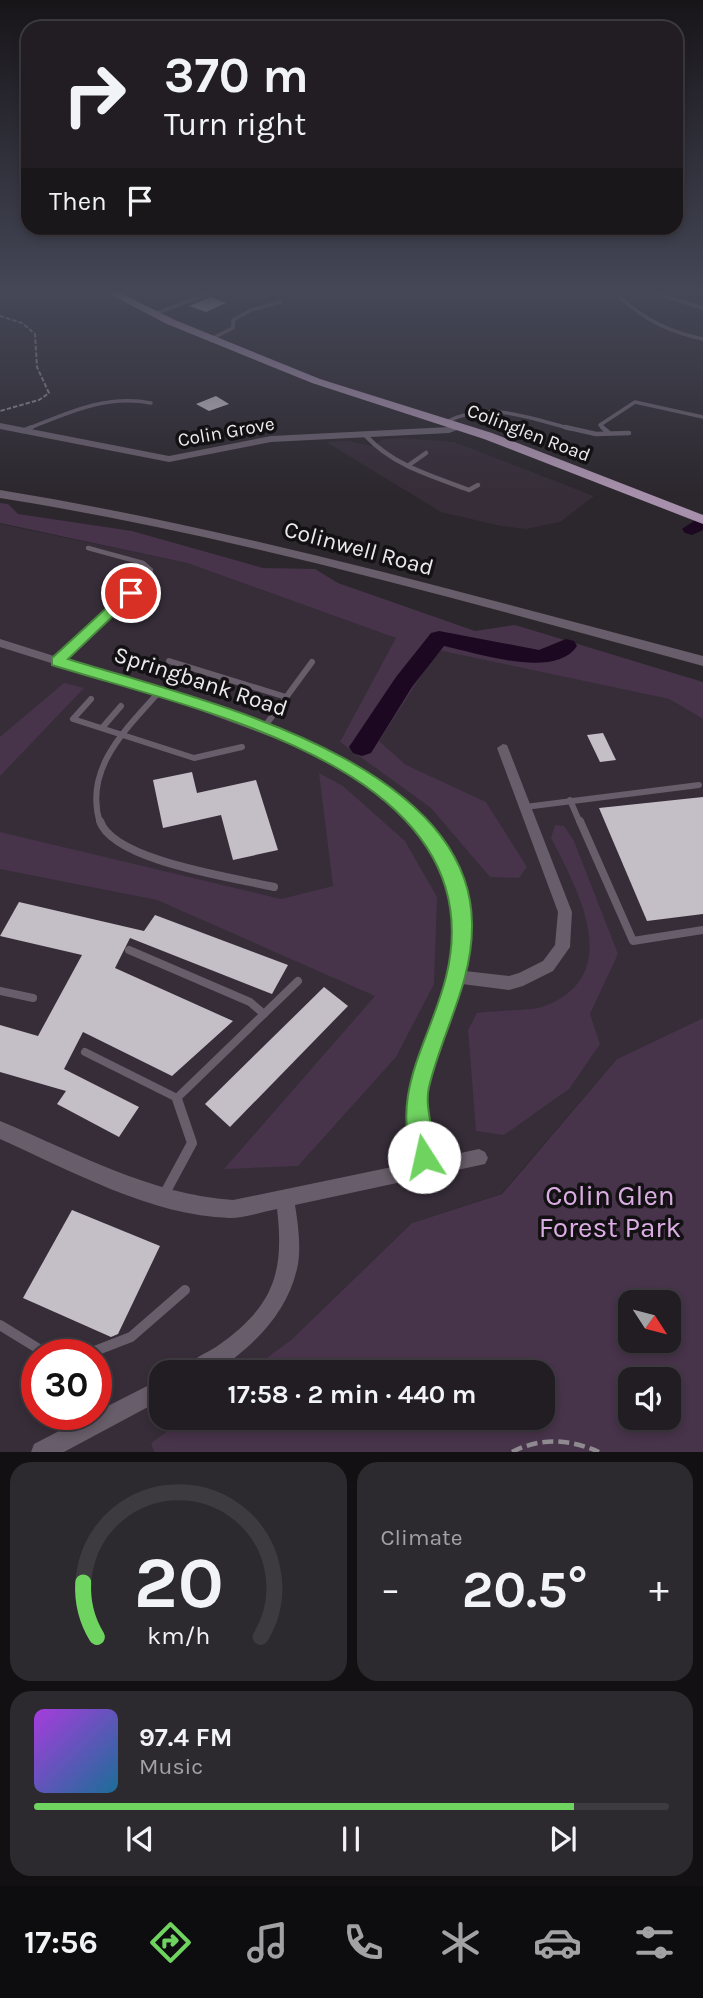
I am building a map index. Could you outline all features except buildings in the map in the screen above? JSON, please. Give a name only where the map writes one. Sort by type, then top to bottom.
[{"type":"main road","name":"Colinglen Road","points":[[262,358],[342,390],[461,427],[698,518]]},
{"type":"street","name":"Colin Grove","points":[[0,426],[169,459],[248,441],[366,436],[461,427]]},
{"type":"street","name":"Colinwell Road","points":[[0,494],[102,510],[224,535],[703,661]]},
{"type":"street","name":"Springbank Road","points":[[0,643],[265,726],[318,749],[367,778],[399,804],[432,839],[446,860],[461,899],[463,925],[456,977],[417,1090],[418,1130],[427,1169]]},
{"type":"street","points":[[456,977],[509,983],[548,966],[562,947],[565,912],[503,748]]},
{"type":"street","points":[[0,1130],[163,1198],[206,1209],[233,1209],[480,1158]]},
{"type":"street","points":[[212,1360],[236,1345],[268,1309],[282,1287],[289,1263],[285,1198]]},
{"type":"street","points":[[42,1452],[149,1395]]},
{"type":"lane","points":[[22,431],[103,402],[137,398],[151,403]]},
{"type":"lane","points":[[609,433],[600,425],[635,402],[655,404],[703,417]]},
{"type":"lane","points":[[446,422],[469,412],[502,413],[546,419],[596,434],[629,433]]},
{"type":"lane","points":[[366,436],[385,453],[409,464],[469,490],[478,485]]},
{"type":"lane","points":[[409,464],[426,453]]},
{"type":"lane","points":[[57,661],[149,576],[150,570],[143,563],[88,548]]},
{"type":"lane","points":[[169,662],[286,697]]},
{"type":"lane","points":[[265,726],[312,662]]},
{"type":"lane","points":[[159,692],[104,760],[98,783],[99,821],[105,833],[127,849],[274,887]]},
{"type":"lane","points":[[91,699],[73,719],[194,758],[242,747]]},
{"type":"lane","points":[[102,728],[121,706]]},
{"type":"lane","points":[[525,807],[699,785]]},
{"type":"lane","points":[[570,800],[633,941],[703,930]]},
{"type":"lane","points":[[129,950],[250,1002],[264,1014]]},
{"type":"lane","points":[[177,1098],[298,981]]},
{"type":"lane","points":[[0,991],[33,998]]},
{"type":"lane","points":[[85,1052],[177,1098],[192,1143],[163,1198]]},
{"type":"lane","points":[[112,1344],[131,1337],[185,1290]]},
{"type":"lane","points":[[0,1325],[23,1339]]},
{"type":"path","points":[[0,411],[39,400],[49,394],[49,388],[37,367],[36,358]]},
{"type":"path","points":[[512,1452],[527,1444],[558,1441],[598,1452]]},
{"type":"shaded area","points":[[384,439],[454,442],[594,496],[560,522],[526,529],[501,526],[441,512],[326,442],[348,441],[371,446]]},
{"type":"shaded area","points":[[0,524],[187,563],[397,638],[669,699],[703,719],[703,1018],[617,1059],[501,1194],[412,1223],[291,1340],[264,1360],[149,1360],[149,1430],[169,1430],[151,1443],[154,1452],[0,1452]]},
{"type":"green space","points":[[0,503],[8,504],[18,514],[132,531],[263,568],[315,569],[338,583],[475,631],[515,625],[703,682],[703,719],[669,699],[438,650],[379,741],[406,765],[486,802],[527,867],[519,878],[490,877],[431,808],[340,742],[396,638],[187,563],[0,523]]},
{"type":"green space","points":[[64,683],[84,688],[0,776],[0,737]]},
{"type":"green space","points":[[319,773],[343,786],[405,841],[437,897],[434,984],[396,1057],[298,1166],[224,1169],[375,996],[157,900],[0,869],[0,832],[281,899],[333,886]]},
{"type":"green space","points":[[555,825],[564,826],[574,841],[618,954],[590,1014],[600,1044],[569,1089],[504,1135],[476,1131],[468,1030],[477,1013],[542,1007],[568,993],[583,976],[589,955],[583,907],[551,838]]},
{"type":"green space","name":"Colin Glen Forest Park","points":[[703,1018],[703,1452],[154,1452],[151,1443],[169,1430],[555,1430],[555,1360],[264,1360],[291,1340],[412,1223],[502,1194],[617,1059]]},
{"type":"waterway","points":[[692,529],[703,521]]},
{"type":"waterway","points":[[362,747],[404,682],[439,638],[541,658],[566,646]]},
{"type":"route","points":[[131,593],[57,661],[265,726],[328,754],[367,778],[399,804],[417,821],[446,860],[461,899],[463,925],[456,977],[433,1037],[417,1090],[418,1130],[424,1157]]}]
